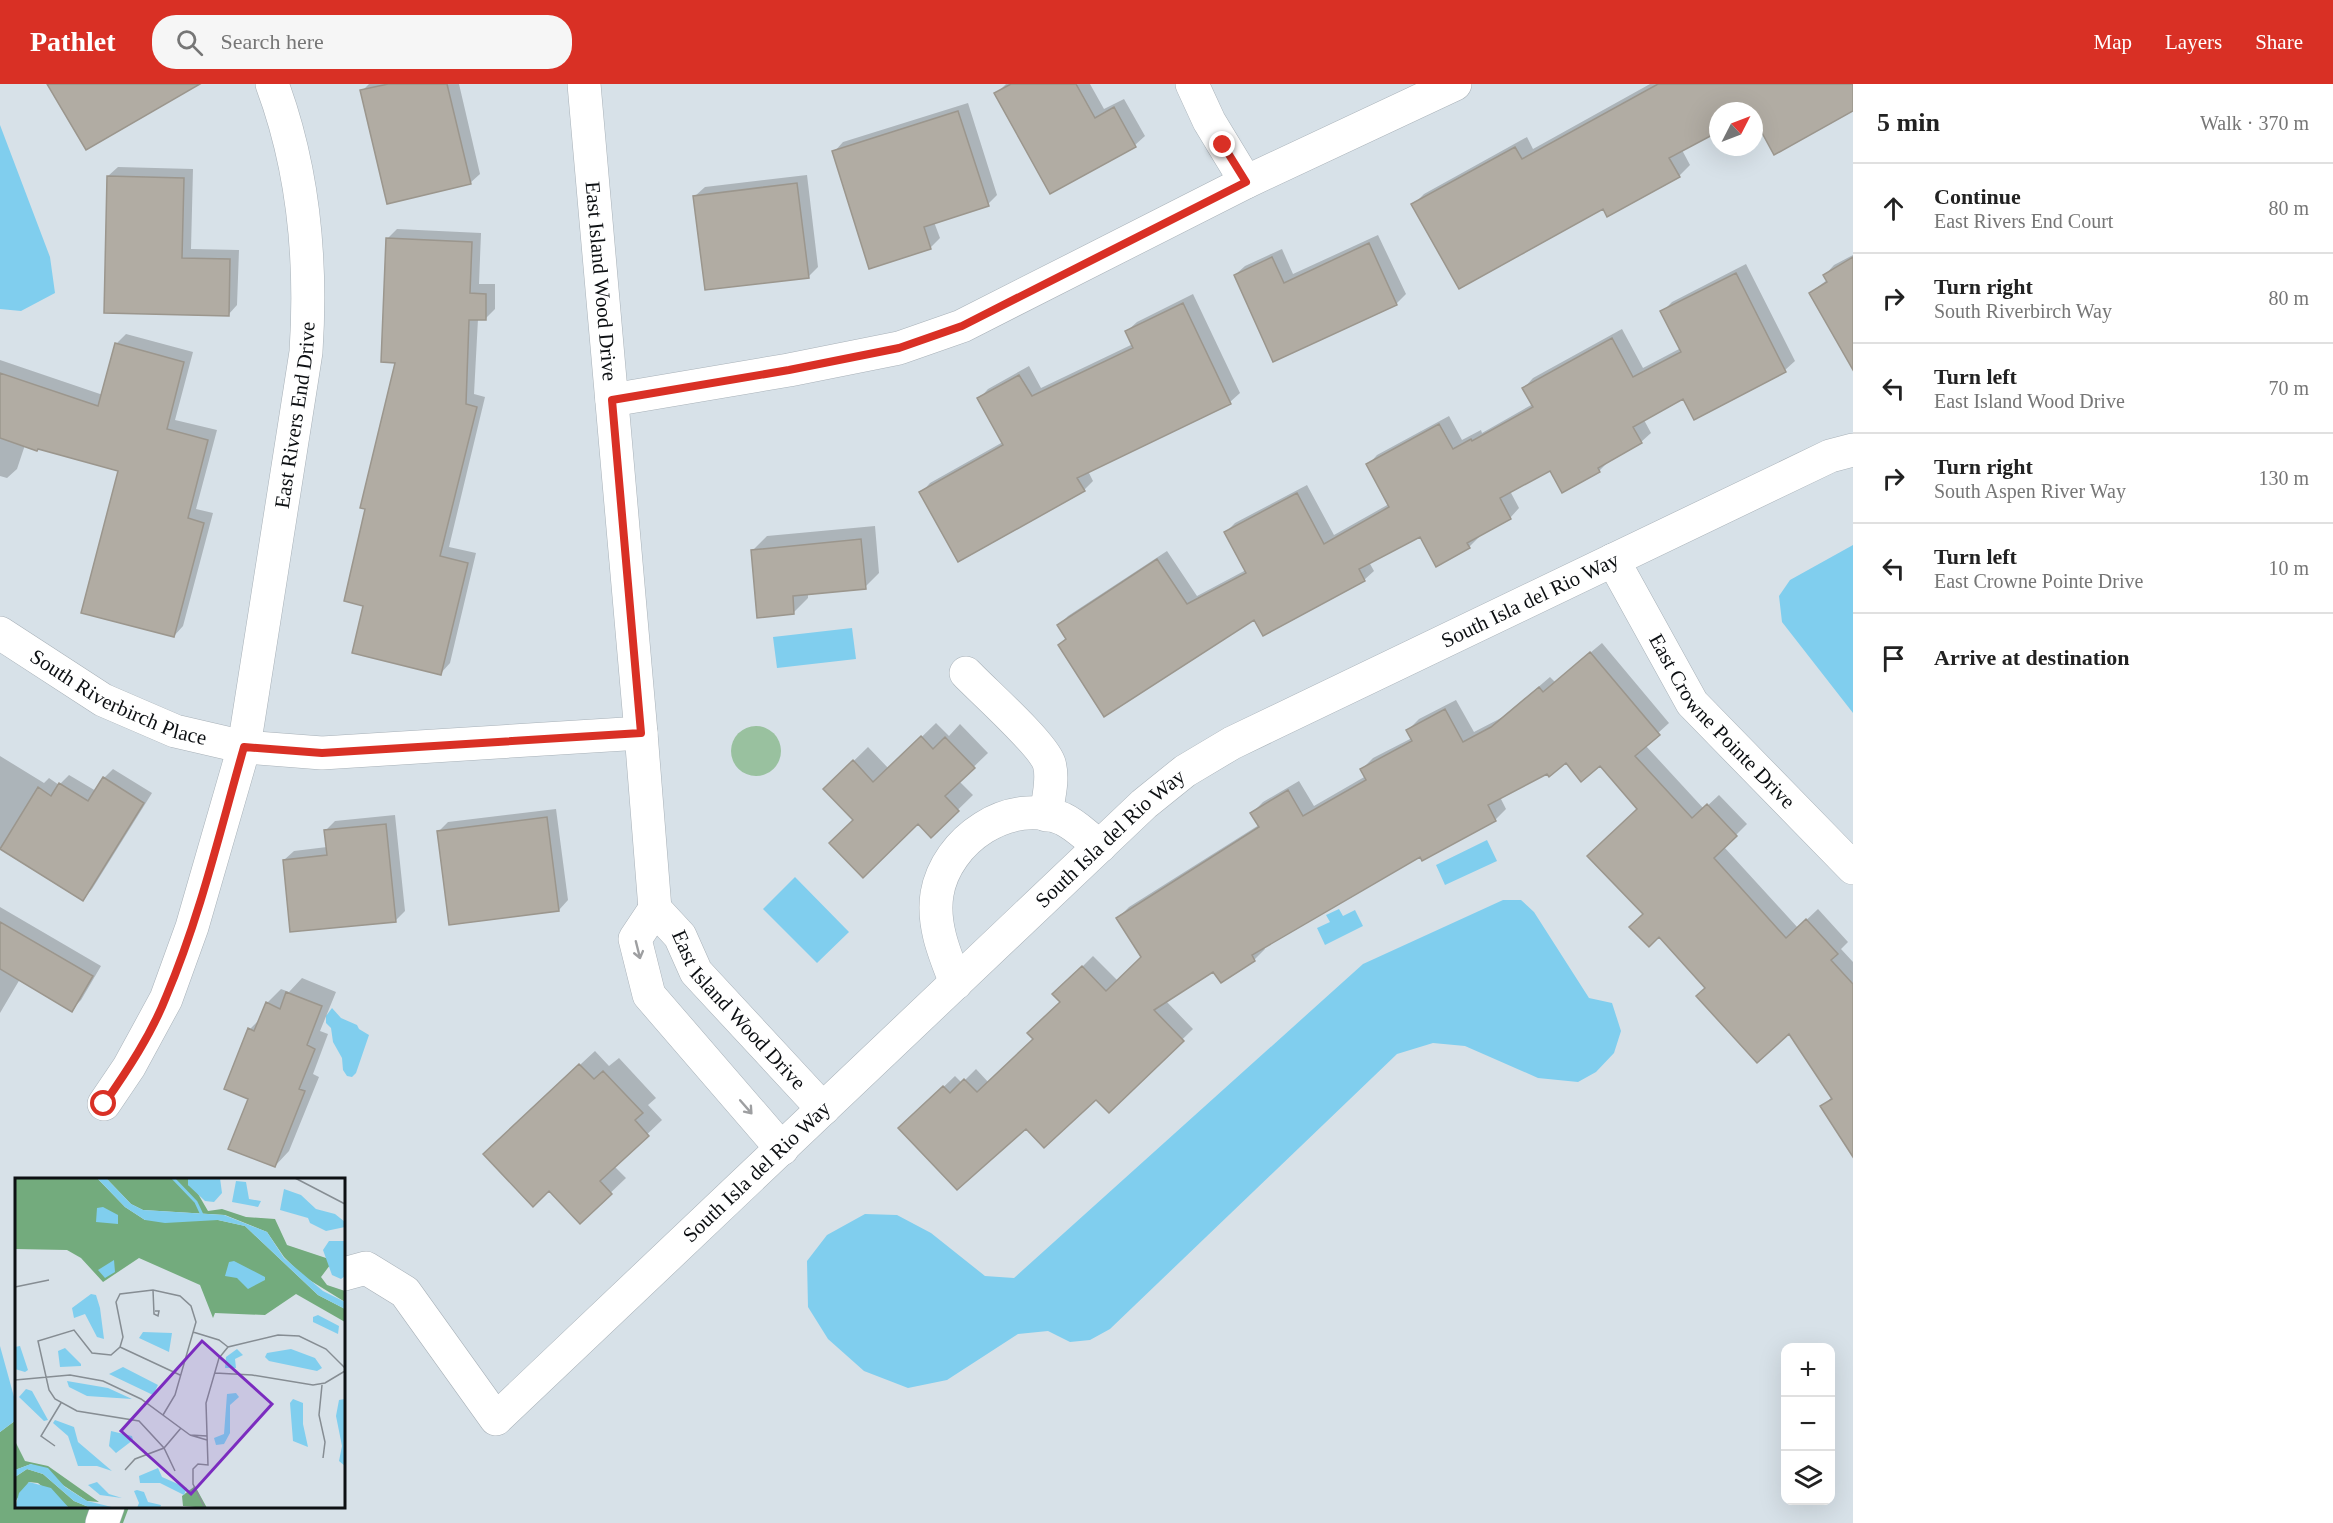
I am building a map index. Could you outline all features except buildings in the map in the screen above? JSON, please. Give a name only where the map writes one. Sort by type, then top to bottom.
[{"type":"street","name":"East Rivers End Drive","points":[[104,1104],[129,1067],[166,999],[192,927],[244,747],[306,352],[309,309],[309,266],[299,180],[272,84]]},
{"type":"street","name":"East Island Wood Drive","points":[[584,84],[655,909],[635,939],[649,995],[782,1149]]},
{"type":"street","points":[[1192,84],[1209,121],[1246,182]]},
{"type":"street","points":[[612,400],[789,370],[909,344],[962,326],[1246,182],[1455,84]]},
{"type":"street","name":"South Isla del Rio Way","points":[[345,1274],[366,1268],[405,1292],[496,1419],[1144,804],[1185,771],[1232,744],[1613,560],[1830,456],[1853,450]]},
{"type":"street","name":"East Crowne Pointe Drive","points":[[1613,560],[1692,702],[1853,868]]},
{"type":"street","name":"South Riverbirch Place","points":[[0,633],[103,700],[175,730],[244,747],[322,753],[641,733]]},
{"type":"street","points":[[966,673],[1037,745],[1048,763],[1050,782],[1046,815]]},
{"type":"street","points":[[956,983],[936,923],[937,894],[946,866],[962,844],[986,826],[1008,816],[1029,813],[1063,819],[1100,846]]},
{"type":"street","name":"East Island Wood Drive","points":[[655,909],[680,936],[696,972],[823,1110]]},
{"type":"street","points":[[102,1523],[107,1508]]},
{"type":"green space","points":[[751,726],[761,726],[774,733],[781,746],[781,756],[774,769],[761,776],[751,776],[742,772],[735,765],[731,756],[731,746],[735,737],[742,730]]},
{"type":"green space","points":[[15,1421],[15,1508],[129,1508],[123,1523],[0,1523],[0,1432]]},
{"type":"water","points":[[0,125],[50,257],[55,293],[21,311],[0,309]]},
{"type":"water","points":[[1853,545],[1853,713],[1782,622],[1779,596],[1790,580]]},
{"type":"water","points":[[852,628],[856,659],[777,668],[773,637]]},
{"type":"water","points":[[1487,840],[1497,861],[1445,885],[1436,865]]},
{"type":"water","points":[[795,877],[849,932],[817,963],[763,909]]},
{"type":"water","points":[[1503,900],[1521,900],[1534,912],[1589,998],[1612,1003],[1621,1031],[1614,1053],[1596,1072],[1578,1082],[1538,1078],[1465,1046],[1433,1043],[1397,1054],[1110,1329],[1090,1340],[1070,1342],[1048,1331],[1018,1334],[947,1380],[908,1388],[864,1371],[828,1339],[808,1307],[807,1261],[827,1235],[865,1214],[897,1215],[931,1233],[985,1276],[1014,1278],[1363,964]]},
{"type":"water","points":[[1339,909],[1343,916],[1355,910],[1363,926],[1325,945],[1317,928],[1330,922],[1326,915]]},
{"type":"water","points":[[332,1008],[341,1018],[357,1025],[369,1035],[356,1073],[352,1077],[347,1076],[343,1070],[342,1058],[333,1042],[331,1028],[326,1023],[326,1016]]},
{"type":"water","points":[[0,1346],[15,1400],[15,1421],[0,1432]]},
{"type":"route","points":[[104,1104],[129,1067],[166,999],[192,927],[244,747],[283,752],[322,753],[641,733],[612,400],[789,370],[899,348],[962,326],[1246,182],[1223,145]]}]
